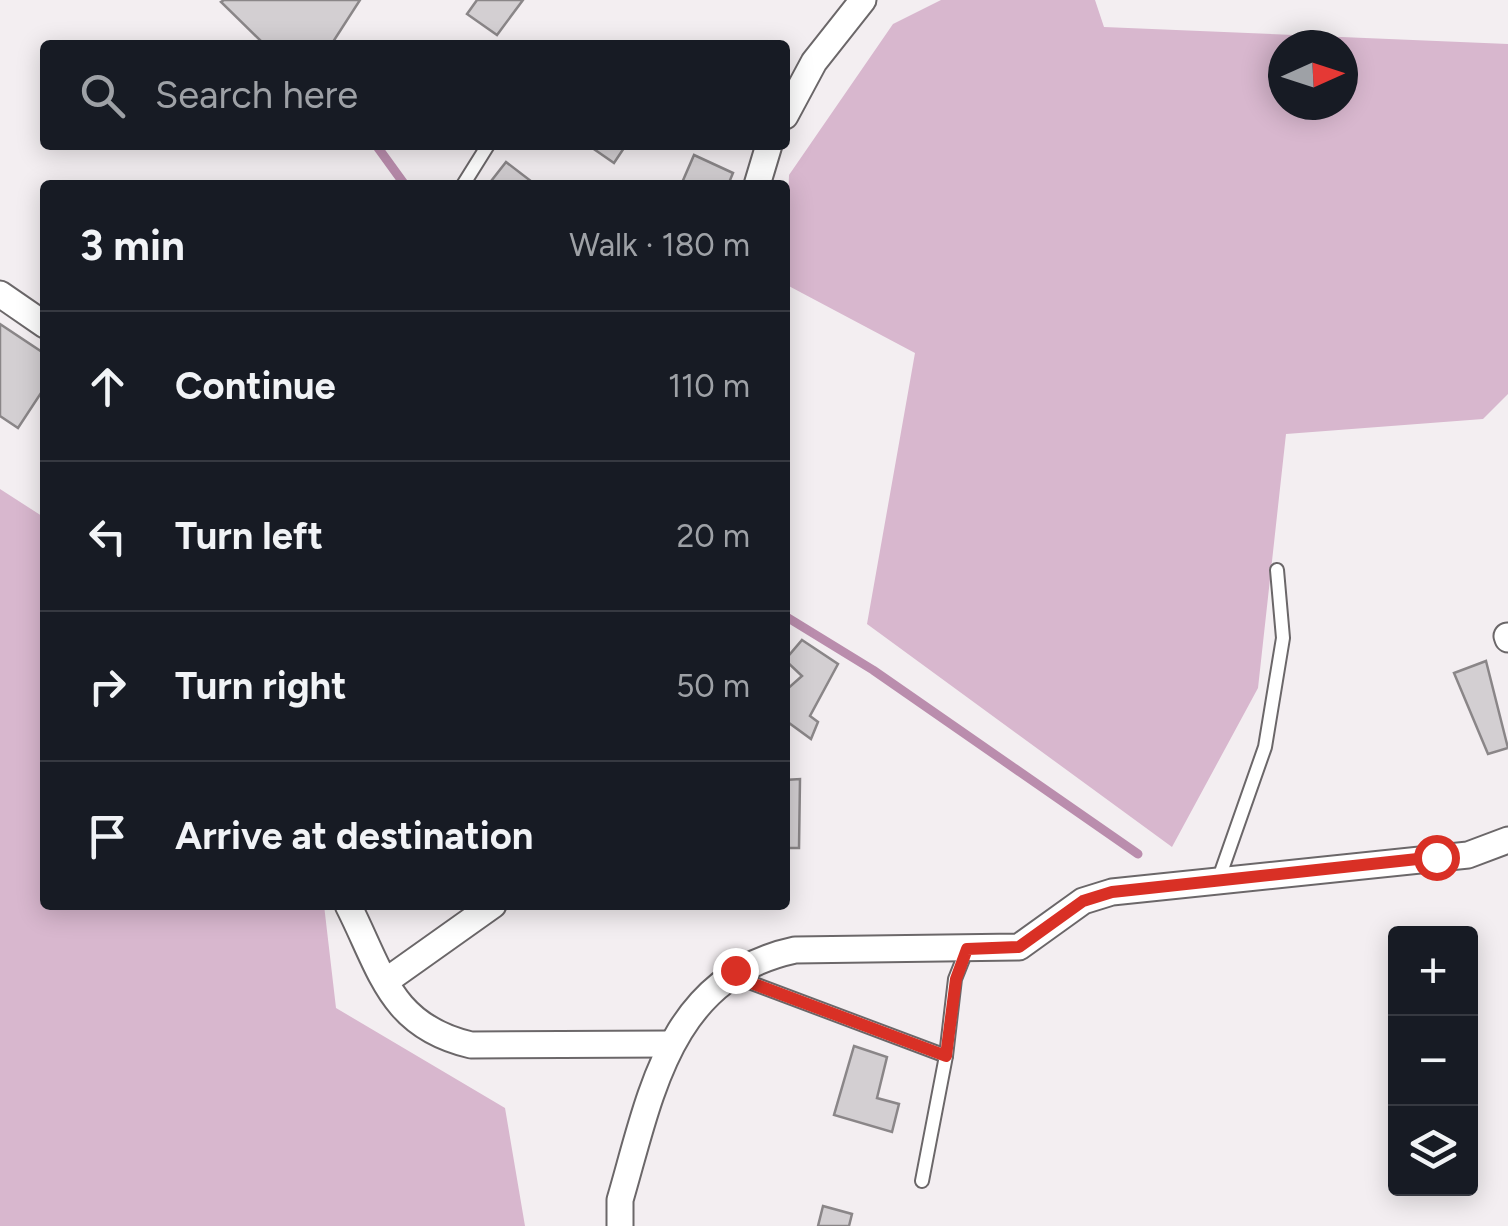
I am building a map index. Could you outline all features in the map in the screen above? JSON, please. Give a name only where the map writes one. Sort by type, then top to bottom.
[{"type":"street","points":[[790,107],[814,62],[864,0]]},
{"type":"street","points":[[758,180],[768,150]]},
{"type":"street","points":[[0,294],[40,321]]},
{"type":"street","points":[[620,1226],[620,1200],[669,1044],[730,975],[768,956],[795,950],[1019,947],[1083,901],[1112,892],[1468,855],[1508,840]]},
{"type":"street","points":[[350,910],[399,1007],[424,1030],[471,1045],[669,1044]]},
{"type":"street","points":[[386,981],[486,910]]},
{"type":"lane","points":[[466,180],[485,150]]},
{"type":"lane","points":[[1219,878],[1265,748],[1283,638],[1276,570]]},
{"type":"lane","points":[[922,1181],[956,979],[967,949]]},
{"type":"lane","points":[[730,975],[946,1056]]},
{"type":"shaded area","points":[[941,0],[1095,0],[1104,27],[1268,34],[1268,120],[1358,120],[1358,38],[1508,44],[1508,394],[1483,419],[1286,434],[1258,688],[1172,847],[867,624],[915,353],[790,287],[789,180],[893,24]]},
{"type":"shaded area","points":[[0,489],[40,515],[40,910],[325,910],[336,1008],[505,1108],[525,1226],[0,1226]]},
{"type":"building","points":[[360,0],[334,40],[260,40],[221,2]]},
{"type":"building","points":[[477,0],[523,0],[497,35],[467,14]]},
{"type":"building","points":[[595,150],[623,150],[614,163]]},
{"type":"building","points":[[694,155],[733,173],[730,180],[683,180]]},
{"type":"building","points":[[506,162],[529,180],[492,180]]},
{"type":"building","points":[[0,324],[40,351],[40,395],[18,428],[0,416]]},
{"type":"building","points":[[802,640],[838,664],[810,716],[818,722],[811,739],[790,724],[790,687],[802,676],[790,665],[790,654]]},
{"type":"building","points":[[1486,661],[1508,748],[1488,754],[1454,673]]},
{"type":"building","points":[[800,779],[799,848],[790,848],[790,780]]},
{"type":"building","points":[[854,1046],[887,1057],[877,1098],[899,1104],[892,1132],[834,1115]]},
{"type":"building","points":[[823,1206],[852,1214],[849,1226],[818,1226]]},
{"type":"waterway","points":[[380,150],[401,180]]},
{"type":"waterway","points":[[790,619],[873,670],[1138,854]]},
{"type":"route","points":[[735,970],[730,975],[946,1056],[956,979],[967,949],[1019,947],[1083,901],[1112,892],[1262,873],[1436,857]]}]
